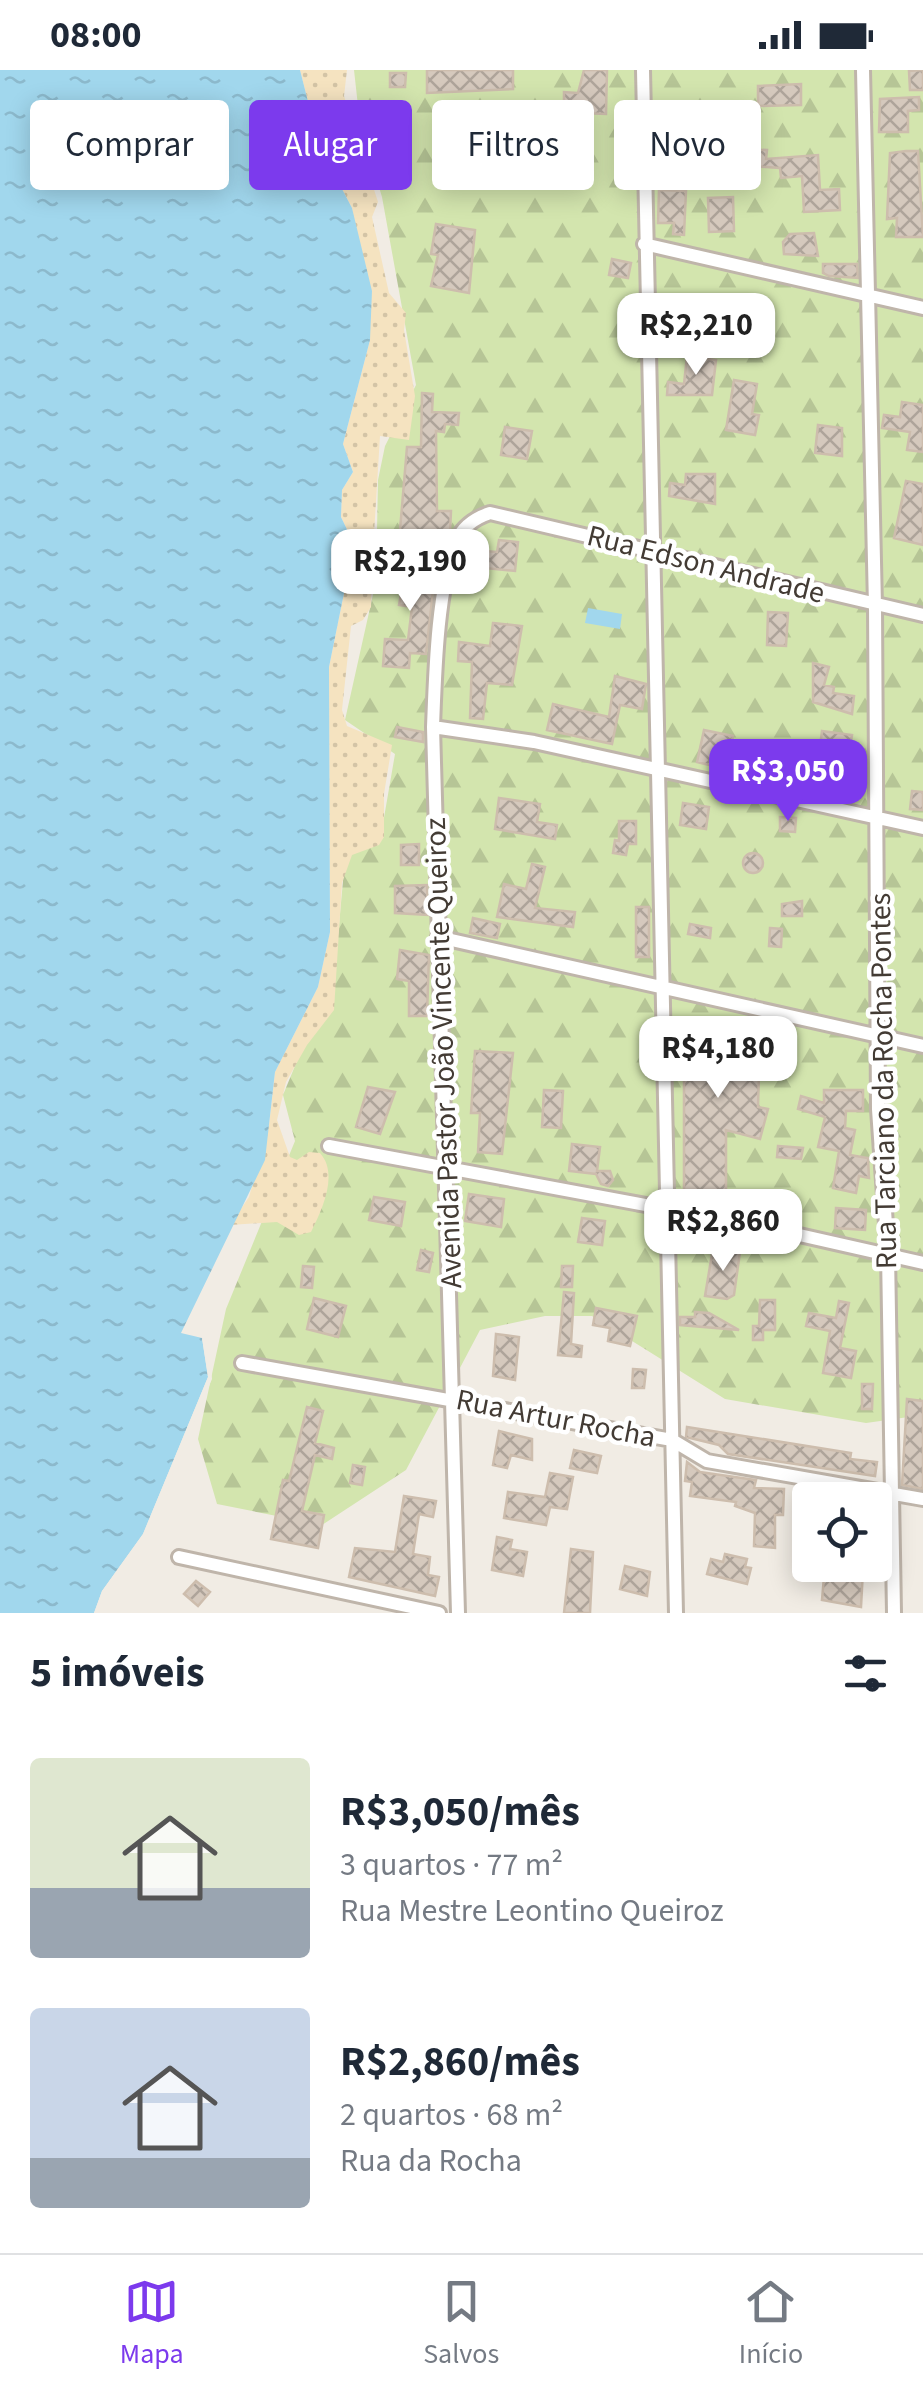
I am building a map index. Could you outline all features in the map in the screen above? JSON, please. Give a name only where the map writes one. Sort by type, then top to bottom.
[{"type":"street","points":[[643,70],[676,1613]]},
{"type":"street","name":"Rua Tarciano da Rocha Pontes","points":[[863,70],[875,606],[881,1036],[878,1109],[888,1254],[892,1482]]},
{"type":"street","points":[[644,244],[923,308]]},
{"type":"street","name":"Rua Edson Andrade","points":[[490,513],[923,615]]},
{"type":"street","name":"Avenida Pastor João Vincente Queiroz","points":[[458,1613],[432,727],[436,665],[456,541],[475,518],[490,513]]},
{"type":"street","points":[[432,727],[534,742],[923,828]]},
{"type":"street","points":[[438,937],[923,1046]]},
{"type":"street","points":[[329,1146],[447,1166],[923,1264]]},
{"type":"street","name":"Rua Artur Rocha","points":[[242,1363],[453,1397],[672,1440],[708,1461],[833,1482]]},
{"type":"street","name":"Rua Tarciano da Rocha Pontes","points":[[892,1492],[894,1613]]},
{"type":"street","name":"Rua Artur Rocha","points":[[892,1492],[923,1499]]},
{"type":"street","points":[[179,1556],[438,1613]]},
{"type":"green space","points":[[354,70],[923,70],[923,1415],[866,1423],[725,1399],[592,1316],[545,1316],[480,1330],[406,1470],[322,1525],[217,1504],[198,1439],[226,1309],[295,1141],[283,1095],[335,969],[346,848],[381,835],[395,754],[345,720],[376,581],[378,480],[385,446],[416,385],[380,190],[412,190],[412,100],[357,100]]},
{"type":"sand","points":[[300,70],[347,70],[345,100],[308,100]]},
{"type":"sand","points":[[343,190],[374,190],[378,202],[372,217],[389,293],[406,313],[404,330],[415,396],[409,440],[380,436],[374,534],[378,558],[372,572],[371,607],[363,620],[351,626],[342,710],[347,726],[392,745],[384,794],[384,837],[379,845],[352,855],[342,883],[334,1010],[307,1045],[286,1082],[277,1120],[290,1157],[297,1160],[309,1152],[320,1153],[328,1171],[324,1203],[311,1232],[299,1235],[277,1222],[230,1225],[249,1197],[269,1125],[275,1072],[318,987],[330,932],[329,667],[354,544],[341,517],[342,490],[353,472],[343,444],[370,340],[352,208]]},
{"type":"water","points":[[0,70],[300,70],[308,100],[249,100],[249,190],[343,190],[352,208],[372,291],[370,340],[343,444],[353,472],[342,490],[341,517],[354,544],[329,667],[330,932],[318,987],[275,1072],[265,1160],[181,1333],[202,1338],[208,1377],[143,1534],[102,1591],[94,1613],[0,1613]]},
{"type":"water","points":[[588,608],[622,614],[620,629],[585,623]]},
{"type":"pier","points":[[202,1338],[208,1347],[212,1379],[147,1536],[107,1594],[99,1613],[94,1613],[102,1591],[143,1534],[208,1377]]},
{"type":"building","points":[[427,70],[513,70],[513,89],[427,93]]},
{"type":"building","points":[[584,70],[607,70],[606,114],[594,114],[594,100],[564,100],[564,92],[578,93]]},
{"type":"building","points":[[923,70],[923,90],[910,90],[909,71]]},
{"type":"building","points":[[390,73],[406,73],[405,87],[390,87]]},
{"type":"building","points":[[801,84],[801,105],[761,106],[758,86]]},
{"type":"building","points":[[919,97],[919,110],[908,111],[908,132],[879,132],[880,99]]},
{"type":"building","points":[[761,150],[767,150],[766,159],[818,155],[820,190],[839,189],[840,210],[804,212],[802,176],[781,178],[780,168],[761,167]]},
{"type":"building","points":[[918,151],[923,237],[896,237],[897,218],[887,219],[890,153]]},
{"type":"building","points":[[659,190],[686,191],[684,235],[673,234],[674,223],[658,223]]},
{"type":"building","points":[[733,197],[734,231],[709,232],[708,198]]},
{"type":"building","points":[[436,224],[475,230],[469,293],[431,286],[438,255],[431,254]]},
{"type":"building","points":[[814,233],[818,256],[784,254],[783,242],[790,234]]},
{"type":"building","points":[[612,259],[631,263],[628,278],[609,275]]},
{"type":"building","points":[[823,264],[857,264],[858,278],[829,276],[823,273]]},
{"type":"building","points":[[667,338],[680,340],[678,354],[665,352]]},
{"type":"building","points":[[687,356],[716,360],[712,395],[667,395],[668,382],[684,384]]},
{"type":"building","points":[[734,380],[757,384],[752,414],[759,415],[755,435],[726,430]]},
{"type":"building","points":[[422,393],[433,394],[432,412],[459,413],[458,425],[445,424],[444,432],[436,431],[437,511],[451,511],[450,532],[400,530],[407,447],[421,447]]},
{"type":"building","points":[[902,402],[923,405],[923,452],[907,450],[910,432],[882,428],[884,415],[900,417]]},
{"type":"building","points":[[818,425],[842,428],[842,456],[815,453]]},
{"type":"building","points":[[505,427],[532,431],[527,459],[501,455]]},
{"type":"building","points":[[686,474],[715,474],[715,504],[669,496],[670,483],[685,485]]},
{"type":"building","points":[[906,481],[923,484],[923,545],[894,538]]},
{"type":"building","points":[[499,540],[518,542],[515,571],[484,568],[486,551],[497,552]]},
{"type":"building","points":[[398,548],[421,553],[413,588],[433,591],[426,654],[410,653],[409,668],[383,666],[385,639],[408,640],[412,607],[399,605],[405,572],[394,570]]},
{"type":"building","points":[[768,612],[788,613],[786,646],[767,645]]},
{"type":"building","points":[[493,623],[522,626],[512,685],[487,683],[483,719],[470,718],[472,662],[458,661],[459,642],[490,646]]},
{"type":"building","points":[[813,663],[829,667],[824,685],[834,687],[833,693],[854,696],[852,714],[813,702]]},
{"type":"building","points":[[615,676],[646,684],[642,709],[620,705],[612,744],[547,730],[553,704],[609,717]]},
{"type":"building","points":[[397,727],[423,732],[423,742],[395,737]]},
{"type":"building","points":[[704,730],[733,736],[726,769],[697,762]]},
{"type":"building","points":[[822,731],[852,735],[850,748],[859,750],[851,787],[820,781],[822,768],[794,765],[796,752],[819,755]]},
{"type":"building","points":[[912,791],[923,792],[923,810],[910,809]]},
{"type":"building","points":[[499,798],[540,804],[537,822],[557,825],[555,839],[495,829]]},
{"type":"building","points":[[683,803],[709,807],[706,829],[680,825]]},
{"type":"building","points":[[780,817],[796,818],[795,832],[780,831]]},
{"type":"building","points":[[619,821],[636,821],[636,844],[628,844],[626,855],[613,853],[615,840],[619,841]]},
{"type":"building","points":[[419,844],[419,865],[401,865],[401,845]]},
{"type":"building","points":[[753,853],[763,863],[753,873],[743,863]]},
{"type":"building","points":[[532,864],[545,867],[535,908],[575,912],[573,927],[497,917],[504,884],[526,889]]},
{"type":"building","points":[[427,885],[428,915],[395,913],[395,886]]},
{"type":"building","points":[[802,901],[802,916],[782,916],[782,904]]},
{"type":"building","points":[[636,907],[649,907],[649,957],[636,957]]},
{"type":"building","points":[[473,918],[500,924],[497,938],[470,933]]},
{"type":"building","points":[[690,924],[711,928],[710,938],[688,934]]},
{"type":"building","points":[[770,928],[782,929],[781,947],[769,946]]},
{"type":"building","points":[[400,950],[429,955],[427,1016],[409,1016],[409,981],[397,979]]},
{"type":"building","points":[[684,1020],[728,1021],[728,1035],[768,1035],[768,1074],[759,1074],[758,1107],[768,1109],[760,1139],[726,1130],[726,1200],[684,1200]]},
{"type":"building","points":[[475,1051],[513,1053],[502,1154],[478,1152],[480,1113],[471,1113]]},
{"type":"building","points":[[368,1087],[395,1092],[380,1134],[356,1127]]},
{"type":"building","points":[[544,1090],[563,1091],[561,1128],[542,1127]]},
{"type":"building","points":[[824,1090],[863,1090],[863,1111],[846,1111],[845,1128],[855,1130],[850,1155],[868,1158],[869,1178],[859,1176],[856,1193],[833,1188],[839,1151],[818,1147],[825,1117],[798,1109],[801,1096],[824,1103]]},
{"type":"building","points":[[572,1144],[600,1147],[597,1171],[610,1171],[613,1180],[608,1186],[601,1184],[596,1174],[569,1171]]},
{"type":"building","points":[[778,1146],[803,1148],[801,1159],[777,1157]]},
{"type":"building","points":[[469,1194],[504,1199],[501,1227],[465,1221]]},
{"type":"building","points":[[374,1197],[405,1202],[401,1226],[369,1220]]},
{"type":"building","points":[[836,1208],[866,1210],[865,1230],[835,1228]]},
{"type":"building","points":[[582,1218],[605,1221],[602,1245],[578,1242]]},
{"type":"building","points":[[713,1248],[740,1252],[734,1295],[727,1299],[705,1296]]},
{"type":"building","points":[[421,1250],[433,1253],[429,1272],[417,1270]]},
{"type":"building","points":[[303,1266],[314,1267],[312,1288],[301,1287]]},
{"type":"building","points":[[562,1266],[573,1266],[572,1287],[561,1287]]},
{"type":"building","points":[[564,1292],[574,1293],[571,1344],[582,1346],[581,1357],[558,1355]]},
{"type":"building","points":[[314,1298],[346,1306],[338,1337],[307,1329]]},
{"type":"building","points":[[760,1300],[775,1300],[775,1330],[763,1330],[763,1340],[753,1340],[753,1326],[759,1326]]},
{"type":"building","points":[[839,1301],[849,1303],[840,1348],[856,1351],[851,1378],[823,1373],[830,1331],[806,1326],[809,1313],[836,1318]]},
{"type":"building","points":[[596,1308],[637,1316],[630,1346],[608,1341],[610,1328],[593,1325]]},
{"type":"building","points":[[695,1312],[709,1313],[739,1330],[680,1325],[680,1317],[695,1317]]},
{"type":"building","points":[[496,1334],[519,1337],[515,1380],[493,1376]]},
{"type":"building","points":[[633,1369],[646,1370],[644,1388],[632,1388]]},
{"type":"building","points":[[862,1384],[873,1384],[872,1409],[862,1409]]},
{"type":"building","points":[[907,1399],[923,1401],[923,1489],[902,1485]]},
{"type":"building","points":[[307,1407],[323,1411],[315,1443],[334,1448],[332,1459],[315,1455],[302,1511],[324,1515],[318,1548],[271,1539],[283,1480],[289,1481]]},
{"type":"building","points":[[687,1427],[851,1453],[850,1459],[877,1462],[875,1476],[728,1454],[719,1445],[686,1437]]},
{"type":"building","points":[[499,1431],[532,1439],[532,1460],[511,1455],[507,1468],[493,1465]]},
{"type":"building","points":[[574,1450],[601,1456],[597,1473],[570,1468]]},
{"type":"building","points":[[687,1462],[700,1472],[756,1480],[754,1488],[784,1489],[783,1515],[775,1515],[775,1548],[754,1546],[755,1513],[735,1506],[736,1502],[690,1496],[692,1482],[685,1481]]},
{"type":"building","points":[[353,1465],[365,1467],[362,1485],[350,1483]]},
{"type":"building","points":[[550,1473],[573,1477],[567,1509],[550,1507],[546,1525],[504,1518],[508,1492],[545,1497]]},
{"type":"building","points":[[404,1496],[436,1501],[433,1517],[419,1514],[413,1554],[430,1557],[428,1575],[439,1577],[435,1596],[349,1577],[355,1548],[395,1552]]},
{"type":"building","points":[[497,1537],[512,1540],[510,1549],[527,1552],[523,1576],[492,1570]]},
{"type":"building","points":[[571,1549],[593,1552],[590,1613],[564,1613]]},
{"type":"building","points":[[725,1554],[747,1559],[745,1567],[751,1568],[747,1584],[707,1574],[711,1559],[723,1562]]},
{"type":"building","points":[[625,1566],[650,1572],[647,1596],[620,1589]]},
{"type":"building","points":[[196,1581],[210,1592],[198,1606],[184,1594]]},
{"type":"building","points":[[824,1582],[862,1582],[861,1607],[822,1600]]}]
